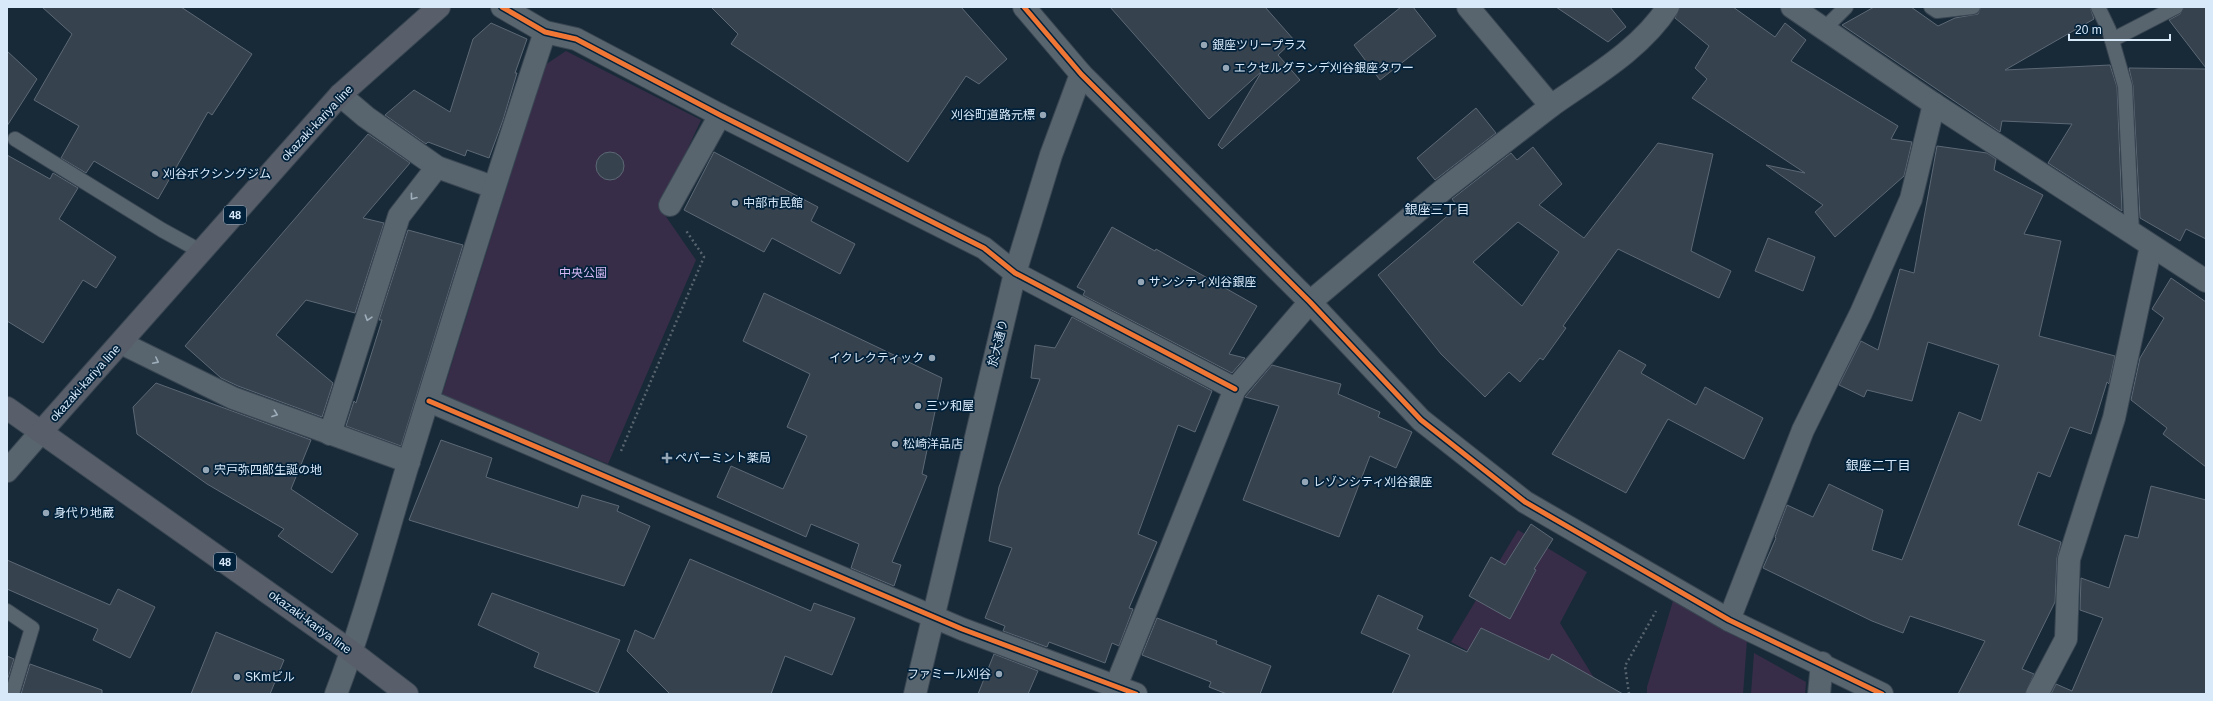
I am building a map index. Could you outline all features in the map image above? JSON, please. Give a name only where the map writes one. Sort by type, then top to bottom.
[{"type":"main road","name":"okazaki-kariya line","points":[[407,694],[352,652],[41,432],[340,95],[436,8]]},
{"type":"main road","points":[[7,408],[41,432]]},
{"type":"street","points":[[502,7],[545,32],[576,39],[720,115],[984,248],[1015,273],[1235,389]]},
{"type":"street","points":[[1024,7],[1081,74],[1310,302],[1421,420],[1525,502],[1729,620],[1822,663],[1882,694]]},
{"type":"street","points":[[1468,7],[1551,106]]},
{"type":"street","points":[[429,401],[934,617],[1126,690],[1235,389],[1310,302],[1444,189],[1551,106],[1627,53],[1661,18],[1668,7]]},
{"type":"street","points":[[1792,7],[1934,104],[2206,281]]},
{"type":"street","points":[[336,694],[352,652],[388,538],[409,462],[429,401],[493,187],[545,32]]},
{"type":"street","name":"於大通り","points":[[915,694],[1015,273],[1051,155],[1081,74]]},
{"type":"street","points":[[340,95],[366,117],[437,167],[493,187]]},
{"type":"street","points":[[1729,620],[1803,430],[1862,313],[1911,199],[1934,104]]},
{"type":"street","points":[[670,205],[720,115]]},
{"type":"street","points":[[330,434],[399,216],[437,167]]},
{"type":"street","points":[[2036,694],[2066,639],[2070,559],[2114,418],[2151,246]]},
{"type":"street","points":[[121,343],[233,398],[409,462]]},
{"type":"street","points":[[7,471],[41,432]]},
{"type":"street","points":[[1819,694],[1822,663]]},
{"type":"lane","points":[[1824,29],[1846,7]]},
{"type":"lane","points":[[1931,7],[1937,11],[1972,7]]},
{"type":"lane","points":[[2098,7],[2112,40],[2125,86],[2132,233]]},
{"type":"lane","points":[[2112,40],[2176,7]]},
{"type":"lane","points":[[15,139],[162,230],[202,252]]},
{"type":"lane","points":[[7,611],[32,628],[12,694]]},
{"type":"path","points":[[609,479],[704,257],[670,205]]},
{"type":"path","points":[[1629,694],[1625,666],[1670,586]]},
{"type":"green space","name":"中央公園","points":[[566,51],[701,120],[660,208],[696,260],[608,464],[442,395],[545,65]]},
{"type":"green space","points":[[1518,530],[1587,572],[1560,623],[1604,694],[1501,668],[1451,642]]},
{"type":"green space","points":[[1673,601],[1747,640],[1743,694],[1647,694],[1647,687]]},
{"type":"green space","points":[[1754,653],[1806,682],[1805,694],[1751,694]]},
{"type":"building","points":[[42,7],[181,7],[252,54],[212,115],[208,112],[158,199],[94,161],[86,173],[61,158],[79,126],[34,100],[72,34]]},
{"type":"building","points":[[711,7],[961,7],[1007,59],[979,84],[966,76],[908,162],[731,44],[738,34]]},
{"type":"building","name":"エクセルグランデ刈谷銀座タワー","points":[[1110,7],[1265,7],[1294,40],[1278,55],[1300,80],[1222,149],[1218,145],[1262,71],[1209,119]]},
{"type":"building","points":[[1401,7],[1413,7],[1436,36],[1380,80],[1354,45]]},
{"type":"building","points":[[1556,7],[1610,7],[1626,27],[1608,42]]},
{"type":"building","points":[[1680,7],[1733,7],[1775,37],[1785,23],[1806,40],[1791,61],[1898,126],[1891,139],[1912,142],[1904,176],[1835,237],[1815,212],[1823,205],[1766,165],[1805,173],[1692,98],[1707,79],[1695,68],[1709,46],[1675,18]]},
{"type":"building","points":[[1874,7],[1911,7],[1938,26],[1955,18],[1978,14],[1981,7],[2090,7],[2094,19],[2005,70],[2110,65],[2117,87],[2122,211],[2048,163],[2072,124],[2002,121],[2000,132],[1842,25]]},
{"type":"building","points":[[2184,7],[2206,7],[2206,68],[2169,20],[2180,14]]},
{"type":"building","points":[[491,23],[527,39],[515,73],[517,73],[503,120],[489,158],[467,150],[465,156],[428,142],[426,144],[385,115],[414,90],[450,112],[473,39]]},
{"type":"building","points":[[7,51],[37,79],[7,126]]},
{"type":"building","points":[[2129,68],[2206,69],[2206,239],[2186,229],[2180,241],[2140,218],[2133,86]]},
{"type":"building","points":[[1476,108],[1496,133],[1435,180],[1417,158]]},
{"type":"building","points":[[368,134],[410,163],[363,218],[384,223],[355,313],[306,300],[276,335],[333,383],[322,417],[238,386],[221,378],[185,346]]},
{"type":"building","points":[[1658,143],[1713,154],[1691,251],[1731,271],[1719,298],[1618,249],[1563,326],[1566,328],[1543,360],[1540,358],[1520,382],[1509,372],[1485,397],[1441,354],[1378,275],[1458,207],[1452,199],[1511,153],[1517,160],[1533,147],[1562,184],[1539,205],[1584,238]],"holes":[[[1518,222],[1559,252],[1522,306],[1473,262]]]},
{"type":"building","points":[[1937,146],[1987,153],[1996,159],[1994,170],[2043,195],[2024,234],[2061,241],[2039,336],[2115,356],[2109,384],[2107,382],[2091,434],[2070,427],[2050,477],[2038,472],[2018,525],[2061,542],[2057,558],[2055,602],[2022,669],[2034,674],[2025,694],[1958,694],[1985,641],[1910,616],[1903,633],[1872,621],[1763,568],[1776,538],[1775,537],[1787,505],[1813,517],[1829,484],[1883,510],[1872,550],[1902,560],[1959,412],[1981,421],[1999,365],[1928,342],[1912,401],[1867,390],[1864,397],[1839,385],[1861,341],[1878,350],[1900,269],[1914,273]]},
{"type":"building","points":[[610,152],[616,153],[620,156],[623,160],[623,172],[620,176],[616,179],[610,180],[604,179],[600,176],[597,172],[596,166],[597,160],[600,156],[604,153]]},
{"type":"building","points":[[714,152],[818,207],[811,221],[855,244],[840,274],[772,238],[764,252],[684,210]]},
{"type":"building","points":[[7,155],[50,179],[53,173],[78,188],[59,219],[116,257],[96,288],[83,280],[43,343],[7,321]]},
{"type":"building","name":"サンシティ刈谷銀座","points":[[1112,227],[1155,251],[1156,249],[1257,306],[1229,354],[1245,358],[1232,373],[1083,295],[1085,291],[1077,287]]},
{"type":"building","points":[[408,230],[463,245],[401,446],[346,426],[354,401],[356,403],[382,320],[379,320]]},
{"type":"building","points":[[1768,238],[1815,257],[1803,291],[1755,271]]},
{"type":"building","points":[[2171,278],[2206,302],[2206,467],[2163,434],[2167,428],[2131,400],[2140,358],[2164,318],[2152,309]]},
{"type":"building","points":[[764,293],[942,378],[922,474],[927,476],[892,562],[901,565],[894,586],[851,568],[859,544],[811,524],[806,537],[717,497],[731,466],[783,489],[807,436],[787,427],[810,374],[743,341]]},
{"type":"building","points":[[1072,317],[1212,391],[1195,432],[1178,425],[1138,534],[1157,542],[1129,608],[1133,609],[1119,646],[1112,643],[1105,663],[1049,642],[1047,647],[1003,631],[1005,626],[985,618],[1012,548],[989,541],[999,487],[1040,379],[1031,378],[1035,345],[1055,348]]},
{"type":"building","points":[[1619,350],[1646,365],[1641,373],[1696,405],[1705,387],[1763,418],[1744,459],[1668,419],[1626,493],[1552,454]]},
{"type":"building","points":[[1272,365],[1341,384],[1338,394],[1380,412],[1378,417],[1412,432],[1396,468],[1370,456],[1339,537],[1243,500],[1279,406],[1245,397]]},
{"type":"building","points":[[156,383],[311,440],[291,489],[358,534],[332,573],[278,536],[284,529],[207,484],[137,434],[133,407]]},
{"type":"building","points":[[441,440],[492,458],[486,477],[578,508],[582,495],[619,506],[617,511],[650,526],[624,586],[409,520]]},
{"type":"building","points":[[2151,486],[2206,500],[2206,694],[2051,694],[2056,684],[2072,691],[2103,618],[2080,610],[2081,578],[2109,588],[2125,535],[2138,538]]},
{"type":"building","points":[[1531,524],[1553,539],[1534,569],[1536,570],[1510,619],[1469,596],[1491,557],[1505,565]]},
{"type":"building","points":[[690,559],[811,611],[814,603],[855,618],[832,675],[785,656],[771,694],[670,694],[627,651],[635,630],[654,639]]},
{"type":"building","points":[[7,560],[110,605],[118,589],[155,607],[130,658],[93,640],[98,629],[7,589]]},
{"type":"building","points":[[492,593],[620,640],[598,693],[534,667],[539,653],[478,625]]},
{"type":"building","points":[[1378,595],[1423,616],[1417,629],[1467,652],[1481,628],[1549,660],[1552,654],[1623,694],[1392,694],[1410,655],[1361,633]]},
{"type":"building","points":[[1157,618],[1217,641],[1216,644],[1271,666],[1260,694],[1227,694],[1209,687],[1211,682],[1142,655]]},
{"type":"building","name":"SKmビル","points":[[216,632],[284,660],[270,694],[191,694]]},
{"type":"building","name":"ファミール刈谷","points":[[994,654],[1038,671],[1028,694],[978,694]]},
{"type":"building","points":[[7,656],[14,659],[7,681]]},
{"type":"building","points":[[30,664],[102,690],[102,694],[21,694]]},
{"type":"cycle path","points":[[502,7],[545,32],[576,39],[720,115],[984,248],[1015,273],[1235,389]]},
{"type":"cycle path","points":[[1024,7],[1081,74],[1310,302],[1421,420],[1525,502],[1729,620],[1882,694]]},
{"type":"cycle path","points":[[429,401],[962,629],[1136,694]]},
{"type":"place","name":"銀座ツリープラス","points":[[1204,45]]},
{"type":"place","name":"エクセルグランデ刈谷銀座タワー","points":[[1226,68]]},
{"type":"place","name":"刈谷町道路元標","points":[[1043,115]]},
{"type":"place","name":"刈谷ボクシングジム","points":[[155,174]]},
{"type":"place","name":"中部市民館","points":[[735,203]]},
{"type":"place","name":"サンシティ刈谷銀座","points":[[1141,282]]},
{"type":"place","name":"イクレクティック","points":[[932,358]]},
{"type":"place","name":"三ツ和屋","points":[[918,406]]},
{"type":"place","name":"松崎洋品店","points":[[895,444]]},
{"type":"place","name":"ペパーミント薬局","points":[[667,458]]},
{"type":"place","name":"宍戸弥四郎生誕の地","points":[[206,470]]},
{"type":"place","name":"レゾンシティ刈谷銀座","points":[[1305,482]]},
{"type":"place","name":"身代り地蔵","points":[[46,513]]},
{"type":"place","name":"ファミール刈谷","points":[[999,674]]},
{"type":"place","name":"SKmビル","points":[[237,677]]},
{"type":"district","name":"銀座三丁目","points":[[1437,209]]},
{"type":"district","name":"銀座二丁目","points":[[1878,465]]}]
